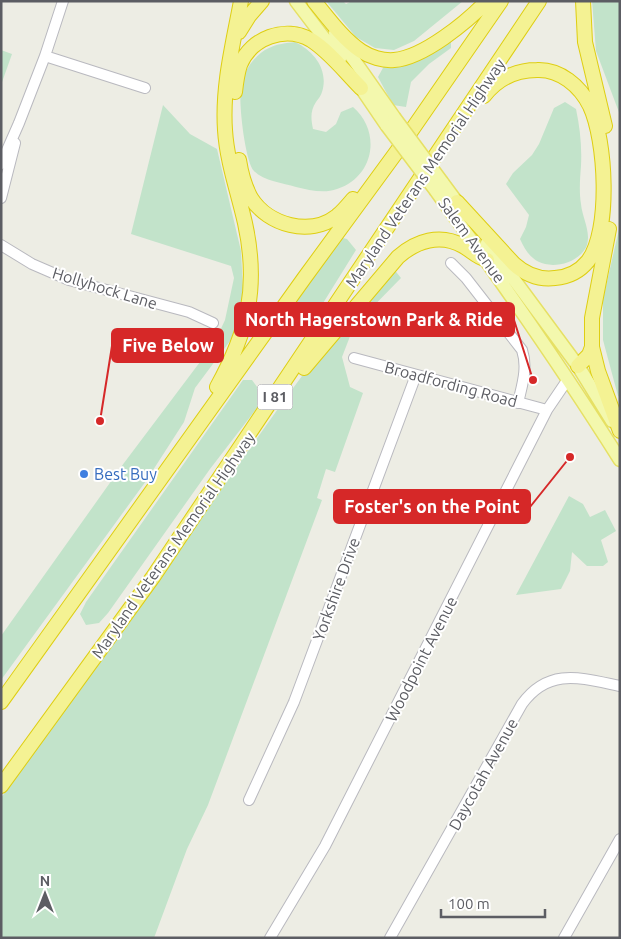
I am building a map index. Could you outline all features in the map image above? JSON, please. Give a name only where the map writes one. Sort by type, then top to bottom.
[{"type":"highway","points":[[159,482],[227,369],[243,332],[247,313],[251,271],[250,247],[228,153],[225,130],[226,92],[241,1]]},
{"type":"highway","points":[[234,42],[248,16],[262,1]]},
{"type":"highway","points":[[313,1],[353,45],[377,58],[394,60],[405,58],[432,45],[455,29],[487,1]]},
{"type":"highway","name":"Maryland Veterans Memorial Highway","points":[[1,702],[398,150],[501,1]]},
{"type":"highway","name":"Maryland Veterans Memorial Highway","points":[[1,786],[153,577],[539,1]]},
{"type":"highway","points":[[583,1],[585,42],[607,135],[613,175],[610,224],[592,318],[592,347],[598,371],[620,432]]},
{"type":"highway","points":[[361,88],[320,47],[298,35],[277,35],[259,42],[250,49],[240,65],[237,75],[234,112],[241,170],[251,197],[265,214],[276,221],[300,227],[325,222],[336,216],[347,206],[398,150]]},
{"type":"highway","points":[[437,155],[487,92],[504,78],[514,74],[538,70],[550,71],[561,75],[578,88],[590,106],[602,157],[603,199],[597,242],[587,262],[579,269],[561,278],[550,279],[522,271],[458,202]]},
{"type":"highway","points":[[252,430],[323,344],[405,251],[423,241],[442,239],[464,246],[476,257],[487,260]]},
{"type":"highway","points":[[578,366],[589,355],[592,347]]},
{"type":"main road","name":"Salem Avenue","points":[[296,1],[361,88],[390,121],[439,186],[620,460]]},
{"type":"main road","name":"Salem Avenue","points":[[313,1],[390,121]]},
{"type":"main road","name":"Salem Avenue","points":[[439,186],[458,202],[578,366],[620,432]]},
{"type":"main road","points":[[568,379],[578,366]]},
{"type":"street","points":[[1,164],[45,56],[63,1]]},
{"type":"street","points":[[45,56],[145,88]]},
{"type":"street","points":[[1,198],[19,123]]},
{"type":"street","name":"Hollyhock Lane","points":[[1,245],[32,264],[68,280],[189,312],[213,323]]},
{"type":"street","points":[[451,263],[466,278],[522,350],[525,371],[518,403]]},
{"type":"street","name":"Broadfording Road","points":[[354,358],[547,410]]},
{"type":"street","name":"Yorkshire Drive","points":[[249,800],[294,702],[416,375]]},
{"type":"street","name":"Woodpoint Avenue","points":[[270,938],[325,846],[547,410],[568,379]]},
{"type":"street","name":"Daycotah Avenue","points":[[390,938],[522,704],[529,695],[539,686],[556,679],[568,677],[583,678],[620,686]]},
{"type":"street","points":[[564,938],[620,839]]},
{"type":"green space","points":[[326,1],[343,1],[346,4],[352,1],[463,1],[414,41],[394,50],[375,48],[356,37]]},
{"type":"green space","points":[[592,1],[620,1],[620,115],[596,51]]},
{"type":"green space","points":[[451,38],[451,48],[429,64],[411,82],[406,107],[393,105],[378,77],[384,66],[395,67]]},
{"type":"green space","points":[[295,42],[314,56],[322,69],[324,84],[322,93],[312,112],[313,129],[326,132],[336,124],[341,112],[353,107],[362,117],[368,129],[370,153],[366,164],[359,175],[350,183],[337,189],[311,190],[268,179],[254,171],[248,156],[240,104],[240,93],[244,75],[250,64],[259,54],[275,46]]},
{"type":"green space","points":[[1,50],[12,54],[1,85]]},
{"type":"green space","points":[[565,102],[576,109],[579,123],[581,151],[580,199],[588,240],[585,250],[577,257],[563,264],[553,265],[541,263],[525,249],[520,239],[529,215],[506,184],[513,173],[532,155],[539,144],[554,108]]},
{"type":"green space","points":[[163,105],[190,134],[217,149],[241,251],[243,290],[237,325],[230,341],[195,388],[184,422],[146,481],[1,680],[1,636],[124,463],[206,354],[225,320],[234,278],[231,266],[131,234]]},
{"type":"green space","points":[[620,225],[620,397],[618,396],[603,340],[603,299]]},
{"type":"green space","points":[[343,238],[347,239],[356,250],[320,308],[310,316],[297,313],[296,300]]},
{"type":"green space","points":[[393,268],[401,278],[354,326],[342,357],[350,387],[363,393],[335,472],[326,469],[317,498],[322,500],[208,805],[187,849],[154,938],[1,938],[1,798],[321,350]]},
{"type":"green space","points":[[243,380],[252,380],[260,391],[260,404],[210,469],[108,613],[99,623],[86,625],[80,614],[86,602]]},
{"type":"green space","points":[[569,496],[583,504],[590,517],[605,510],[616,531],[601,540],[608,562],[603,566],[587,566],[572,552],[570,571],[561,589],[516,595]]},
{"type":"place","name":"North Hagerstown Park & Ride","points":[[533,380]]},
{"type":"place","name":"Five Below","points":[[100,421]]},
{"type":"place","name":"Foster's on the Point","points":[[570,457]]},
{"type":"place","name":"Best Buy","points":[[84,474]]}]
